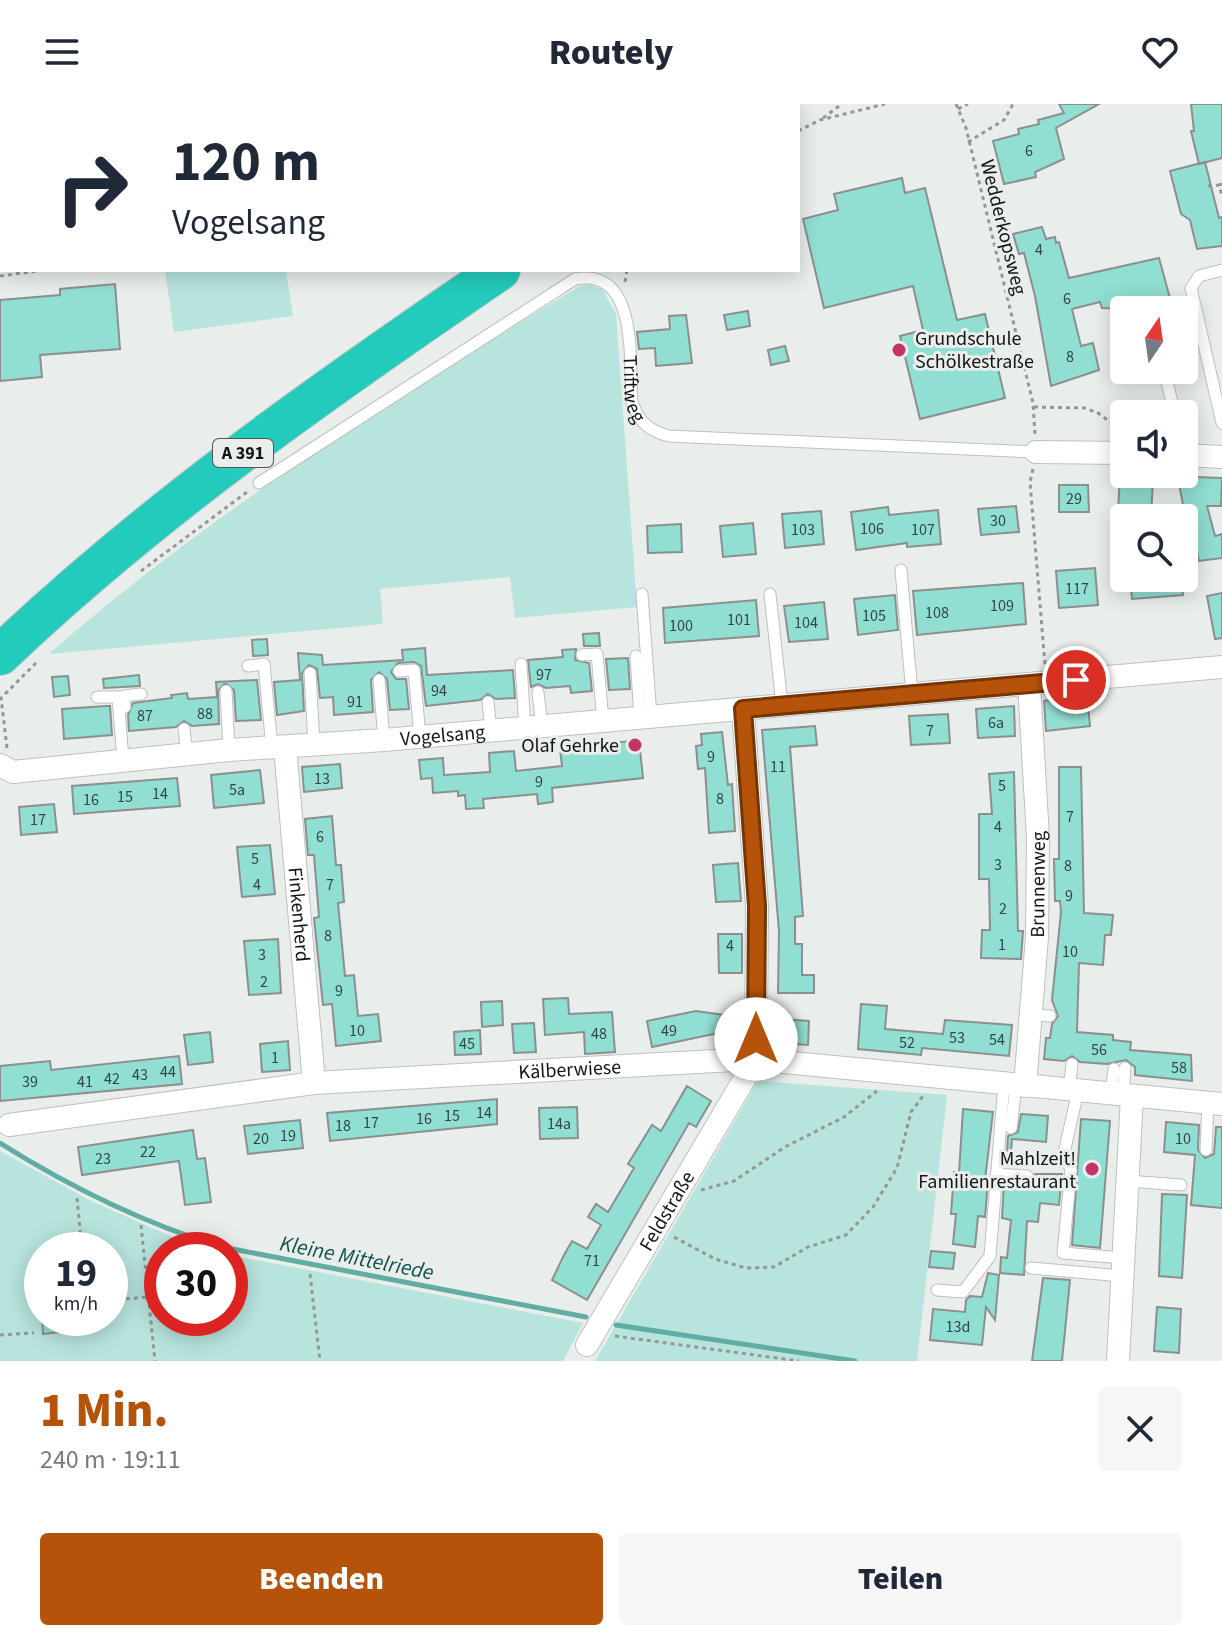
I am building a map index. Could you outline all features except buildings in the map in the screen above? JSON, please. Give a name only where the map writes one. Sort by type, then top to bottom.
[{"type":"highway","name":"A 391","points":[[0,618],[140,498],[447,272]]},
{"type":"highway","name":"A 391","points":[[0,655],[156,519],[378,353],[497,272]]},
{"type":"street","name":"Triftweg","points":[[1035,458],[1110,454]]},
{"type":"street","points":[[1198,456],[1222,457]]},
{"type":"street","name":"Vogelsang","points":[[4,758],[13,772],[229,750],[420,737],[1222,667]]},
{"type":"street","name":"Brunnenweg","points":[[1015,1085],[1040,1015],[1037,937],[1038,683]]},
{"type":"street","name":"Feldstraße","points":[[590,1347],[745,1078],[752,1059],[756,1039],[757,906],[743,709]]},
{"type":"street","name":"Finkenherd","points":[[278,747],[314,1083]]},
{"type":"street","name":"Kälberwiese","points":[[9,1125],[314,1083],[752,1059],[1215,1103]]},
{"type":"street","points":[[1118,1361],[1127,1181],[1122,1095]]},
{"type":"lane","points":[[1222,270],[1199,276],[1191,288],[1222,423]]},
{"type":"lane","name":"Triftweg","points":[[259,483],[575,279],[590,276],[609,284],[622,301],[632,402],[636,415],[654,432],[1035,458]]},
{"type":"lane","points":[[901,570],[912,694]]},
{"type":"lane","points":[[642,594],[646,718]]},
{"type":"lane","points":[[770,594],[782,705]]},
{"type":"lane","points":[[582,655],[597,654],[603,721]]},
{"type":"lane","points":[[636,656],[646,718]]},
{"type":"lane","points":[[248,666],[264,664],[278,747]]},
{"type":"lane","points":[[521,664],[534,727]]},
{"type":"lane","points":[[399,671],[414,670],[420,737]]},
{"type":"lane","points":[[310,673],[314,745]]},
{"type":"lane","points":[[379,680],[384,740]]},
{"type":"lane","points":[[226,691],[229,750]]},
{"type":"lane","points":[[534,727],[538,692]]},
{"type":"lane","points":[[126,760],[124,696],[141,694]]},
{"type":"lane","points":[[97,697],[118,697],[126,760]]},
{"type":"lane","points":[[488,702],[491,731]]},
{"type":"lane","points":[[184,729],[187,754]]},
{"type":"lane","points":[[1072,1064],[1074,1090],[1064,1153],[1071,1170],[1063,1253],[1123,1267]]},
{"type":"lane","points":[[1120,1068],[1122,1095]]},
{"type":"lane","points":[[1011,1128],[1015,1085]]},
{"type":"lane","points":[[937,1290],[963,1292],[990,1256],[997,1174],[1015,1085]]},
{"type":"lane","points":[[1206,1150],[1215,1103]]},
{"type":"lane","points":[[997,1174],[1027,1176]]},
{"type":"lane","points":[[1127,1181],[1181,1185]]},
{"type":"lane","points":[[1031,1268],[1123,1267]]},
{"type":"path","points":[[800,130],[842,104]]},
{"type":"path","points":[[820,120],[885,104]]},
{"type":"path","points":[[957,106],[968,104]]},
{"type":"path","points":[[968,142],[1004,120],[1013,104]]},
{"type":"path","name":"Wedderkopsweg","points":[[957,106],[1034,407],[1035,458],[1030,482],[1038,683]]},
{"type":"path","points":[[1208,186],[1220,185],[1222,196]]},
{"type":"path","points":[[0,276],[29,272]]},
{"type":"path","points":[[1034,407],[1085,408],[1110,422]]},
{"type":"path","points":[[137,574],[259,483]]},
{"type":"path","points":[[4,758],[1,698],[45,655]]},
{"type":"path","points":[[700,1190],[734,1181],[785,1147],[844,1117],[873,1096],[881,1085]]},
{"type":"path","points":[[664,1231],[715,1259],[746,1268],[774,1267],[808,1247],[846,1235],[873,1207],[897,1168],[911,1112],[929,1088]]},
{"type":"path","points":[[77,1198],[80,1232]]},
{"type":"path","points":[[141,1225],[144,1252]]},
{"type":"path","points":[[310,1274],[320,1361]]},
{"type":"path","points":[[0,1335],[24,1334]]},
{"type":"path","points":[[153,1336],[155,1361]]},
{"type":"path","points":[[590,1347],[799,1361]]},
{"type":"shaded area","points":[[165,272],[286,272],[293,316],[174,332]]},
{"type":"shaded area","points":[[580,286],[602,289],[616,314],[637,607],[515,618],[510,577],[380,589],[383,624],[49,654],[174,552],[306,458],[511,328]]},
{"type":"shaded area","points":[[758,1081],[947,1095],[917,1361],[595,1361]]},
{"type":"shaded area","points":[[0,1151],[91,1201],[161,1232],[144,1232],[144,1336],[248,1336],[248,1258],[583,1323],[563,1361],[0,1361]]},
{"type":"waterway","name":"Kleine Mittelriede","points":[[0,1143],[108,1202],[164,1227],[222,1247],[586,1317]]},
{"type":"waterway","name":"Kleine Mittelriede","points":[[616,1325],[855,1361]]},
{"type":"place","name":"Grundschule Schölkestraße","points":[[899,350]]},
{"type":"place","name":"Olaf Gehrke","points":[[635,745]]},
{"type":"place","name":"Mahlzeit! Familienrestaurant","points":[[1092,1169]]},
{"type":"route","points":[[756,1039],[757,906],[743,709],[1076,680]]}]
